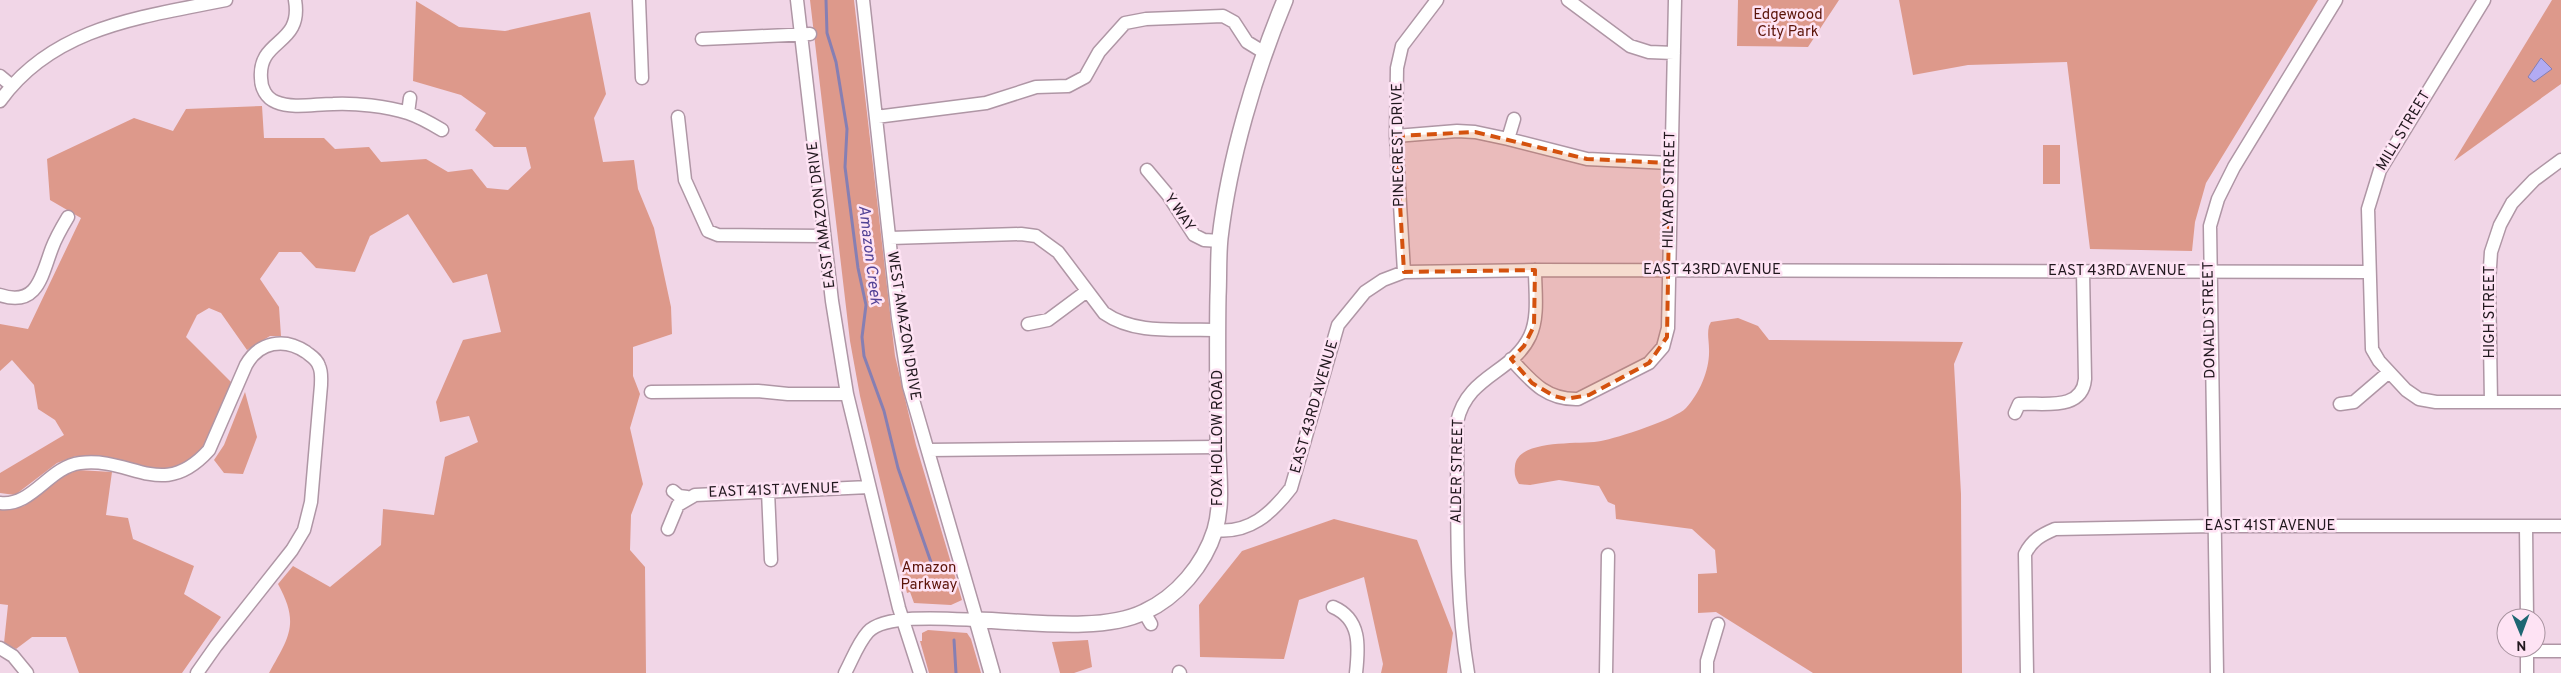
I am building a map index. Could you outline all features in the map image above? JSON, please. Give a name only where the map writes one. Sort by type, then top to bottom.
[{"type":"main road","name":"FOX HOLLOW ROAD","points":[[977,620],[1090,624],[1148,618],[1196,569],[1215,530],[1220,509],[1218,330],[1220,241],[1234,163],[1265,53],[1285,0]]},
{"type":"main road","name":"WEST AMAZON DRIVE","points":[[977,620],[992,673]]},
{"type":"street","points":[[0,101],[12,86],[35,64],[62,46],[101,28],[224,0]]},
{"type":"street","points":[[295,0],[296,14],[293,26],[286,37],[266,52],[261,64],[262,86],[270,99],[291,105],[357,104],[408,113],[442,130]]},
{"type":"street","points":[[639,0],[642,78]]},
{"type":"street","name":"EAST AMAZON DRIVE","points":[[797,0],[805,34],[824,236],[847,394],[902,619],[920,673]]},
{"type":"street","name":"WEST AMAZON DRIVE","points":[[863,0],[908,378],[977,620]]},
{"type":"street","name":"PINECREST DRIVE","points":[[1404,272],[1396,136],[1397,68],[1402,46],[1437,0]]},
{"type":"street","points":[[1568,0],[1630,46],[1649,52],[1674,53]]},
{"type":"street","name":"HILYARD STREET","points":[[1511,358],[1542,390],[1566,399],[1589,395],[1639,369],[1656,356],[1667,337],[1675,0]]},
{"type":"street","name":"DONALD STREET","points":[[2217,673],[2210,226],[2218,199],[2234,167],[2336,0]]},
{"type":"street","name":"MILL STREET","points":[[2484,0],[2380,170],[2368,209],[2370,335],[2372,349],[2389,372],[2406,390],[2419,399],[2436,402],[2561,402]]},
{"type":"street","points":[[876,117],[986,103],[1028,89],[1075,84],[1085,77],[1099,52],[1120,27],[1137,19],[1223,16],[1234,22],[1247,42],[1265,53]]},
{"type":"street","points":[[702,39],[805,34]]},
{"type":"street","points":[[0,76],[12,86]]},
{"type":"street","points":[[408,113],[410,98]]},
{"type":"street","points":[[678,117],[685,180],[708,231],[718,235],[824,236]]},
{"type":"street","points":[[1508,139],[1514,119]]},
{"type":"street","points":[[1396,136],[1456,131],[1475,132],[1587,159],[1670,163]]},
{"type":"street","name":"HIGH STREET","points":[[2490,402],[2489,282],[2491,252],[2500,225],[2512,203],[2534,180],[2561,160]]},
{"type":"street","name":"Y WAY","points":[[1147,170],[1168,195],[1194,235],[1204,240],[1220,241]]},
{"type":"street","points":[[0,295],[24,296],[37,286],[55,240],[68,217]]},
{"type":"street","points":[[890,238],[1021,234],[1036,236],[1058,252],[1104,313],[1128,326],[1218,330]]},
{"type":"street","name":"ALDER STREET","points":[[1468,673],[1461,631],[1457,576],[1456,422],[1460,407],[1470,392],[1524,346],[1534,326],[1535,270]]},
{"type":"street","name":"EAST 43RD AVENUE","points":[[1215,530],[1238,530],[1261,520],[1276,508],[1291,488],[1298,470],[1338,325],[1365,292],[1383,280],[1404,272],[1669,270],[2369,272]]},
{"type":"street","points":[[2015,413],[2019,404],[2067,402],[2076,398],[2083,391],[2085,379],[2083,271]]},
{"type":"street","points":[[1028,324],[1048,320],[1087,291]]},
{"type":"street","points":[[0,503],[19,500],[58,471],[73,464],[103,463],[156,476],[180,472],[198,461],[209,450],[246,364],[255,352],[272,344],[285,344],[298,347],[314,358],[320,368],[321,385],[311,502],[304,530],[292,550],[197,673]]},
{"type":"street","points":[[2340,404],[2354,402],[2389,372]]},
{"type":"street","points":[[651,392],[758,391],[788,394],[847,394]]},
{"type":"street","points":[[928,450],[1218,447]]},
{"type":"street","name":"EAST 41ST AVENUE","points":[[668,529],[678,504],[687,497],[705,494],[869,487]]},
{"type":"street","points":[[673,491],[679,496],[687,497]]},
{"type":"street","points":[[768,491],[771,560]]},
{"type":"street","name":"EAST 41ST AVENUE","points":[[2026,673],[2025,554],[2030,544],[2041,535],[2055,529],[2214,526],[2561,526]]},
{"type":"street","points":[[2526,527],[2527,608]]},
{"type":"street","points":[[1606,673],[1608,555]]},
{"type":"street","points":[[1333,607],[1347,614],[1353,623],[1357,640],[1356,673]]},
{"type":"street","points":[[845,673],[868,631],[902,619]]},
{"type":"street","name":"FOX HOLLOW ROAD","points":[[902,619],[977,620]]},
{"type":"street","points":[[1707,673],[1707,661],[1718,624]]},
{"type":"street","points":[[0,648],[13,656],[27,673]]},
{"type":"street","points":[[2546,651],[2561,651]]},
{"type":"street","points":[[2527,658],[2527,673]]},
{"type":"highlighted area","points":[[1475,132],[1587,159],[1670,163],[1667,337],[1649,363],[1589,395],[1566,399],[1554,396],[1532,383],[1511,359],[1524,346],[1534,326],[1535,270],[1404,272],[1396,136]]},
{"type":"green space","name":"Amazon Parkway","points":[[810,0],[854,0],[895,356],[916,445],[962,600],[951,605],[914,603],[910,592],[907,593],[860,396],[850,341]]},
{"type":"green space","name":"Edgewood City Park","points":[[1738,0],[1839,0],[1808,47],[1737,46]]},
{"type":"green space","points":[[1899,0],[2318,0],[2206,183],[2195,222],[2192,251],[2090,249],[2067,62],[1968,65],[1913,75]]},
{"type":"green space","points":[[2552,0],[2561,0],[2561,84],[2454,161]]},
{"type":"green space","points":[[416,1],[459,27],[505,31],[590,12],[606,94],[594,118],[603,162],[634,160],[638,189],[654,228],[671,307],[672,334],[633,347],[633,376],[640,394],[630,428],[643,484],[631,515],[630,550],[645,567],[646,673],[269,673],[282,650],[289,630],[289,610],[278,584],[293,566],[330,587],[381,545],[383,509],[434,515],[445,457],[478,442],[469,416],[440,422],[436,402],[463,340],[501,332],[487,274],[453,283],[408,214],[370,236],[355,272],[316,268],[301,252],[279,252],[260,279],[279,307],[281,336],[270,336],[247,350],[221,313],[209,308],[197,315],[186,337],[231,382],[210,441],[198,454],[183,464],[155,471],[116,460],[76,456],[57,463],[15,495],[0,493],[0,473],[64,435],[55,420],[38,409],[34,385],[12,360],[0,371],[0,324],[28,329],[81,218],[50,200],[47,159],[134,118],[173,131],[186,109],[262,106],[264,138],[324,138],[335,149],[369,147],[381,162],[426,159],[448,172],[472,169],[487,188],[508,190],[531,168],[526,147],[494,147],[475,130],[486,113],[461,95],[413,81]]},
{"type":"green space","points":[[2043,145],[2060,145],[2060,184],[2043,184]]},
{"type":"green space","points":[[1738,318],[1758,326],[1769,340],[1963,342],[1954,364],[1961,494],[1962,673],[1813,673],[1716,612],[1698,613],[1698,574],[1717,573],[1715,550],[1692,529],[1616,519],[1615,505],[1608,502],[1599,486],[1559,480],[1530,485],[1519,484],[1515,476],[1515,466],[1518,457],[1527,451],[1552,444],[1592,442],[1609,439],[1671,417],[1686,408],[1696,395],[1706,373],[1709,357],[1708,329],[1711,322]]},
{"type":"green space","points":[[245,392],[257,437],[243,474],[224,473],[214,460],[224,445]]},
{"type":"green space","points":[[78,470],[112,472],[106,515],[128,518],[133,539],[194,566],[184,594],[221,617],[182,673],[79,673],[66,637],[32,637],[16,649],[4,643],[8,605],[0,604],[0,510],[24,506],[58,478]]},
{"type":"green space","points":[[1334,519],[1417,540],[1453,633],[1447,673],[1381,673],[1383,664],[1364,577],[1299,600],[1284,659],[1200,657],[1199,605],[1242,551]]},
{"type":"green space","name":"Amazon Parkway","points":[[928,630],[967,633],[971,639],[981,673],[929,673],[920,641],[922,641],[922,633]]},
{"type":"green space","points":[[1088,640],[1092,667],[1074,673],[1060,673],[1052,642]]},
{"type":"shaded area","points":[[2541,58],[2552,69],[2534,82],[2528,77]]},
{"type":"waterway","name":"Amazon Creek","points":[[826,0],[827,33],[836,62],[847,129],[845,167],[858,268],[866,305],[862,337],[864,356],[884,411],[898,468],[932,565]]},
{"type":"waterway","name":"Amazon Creek","points":[[954,640],[956,673]]}]
